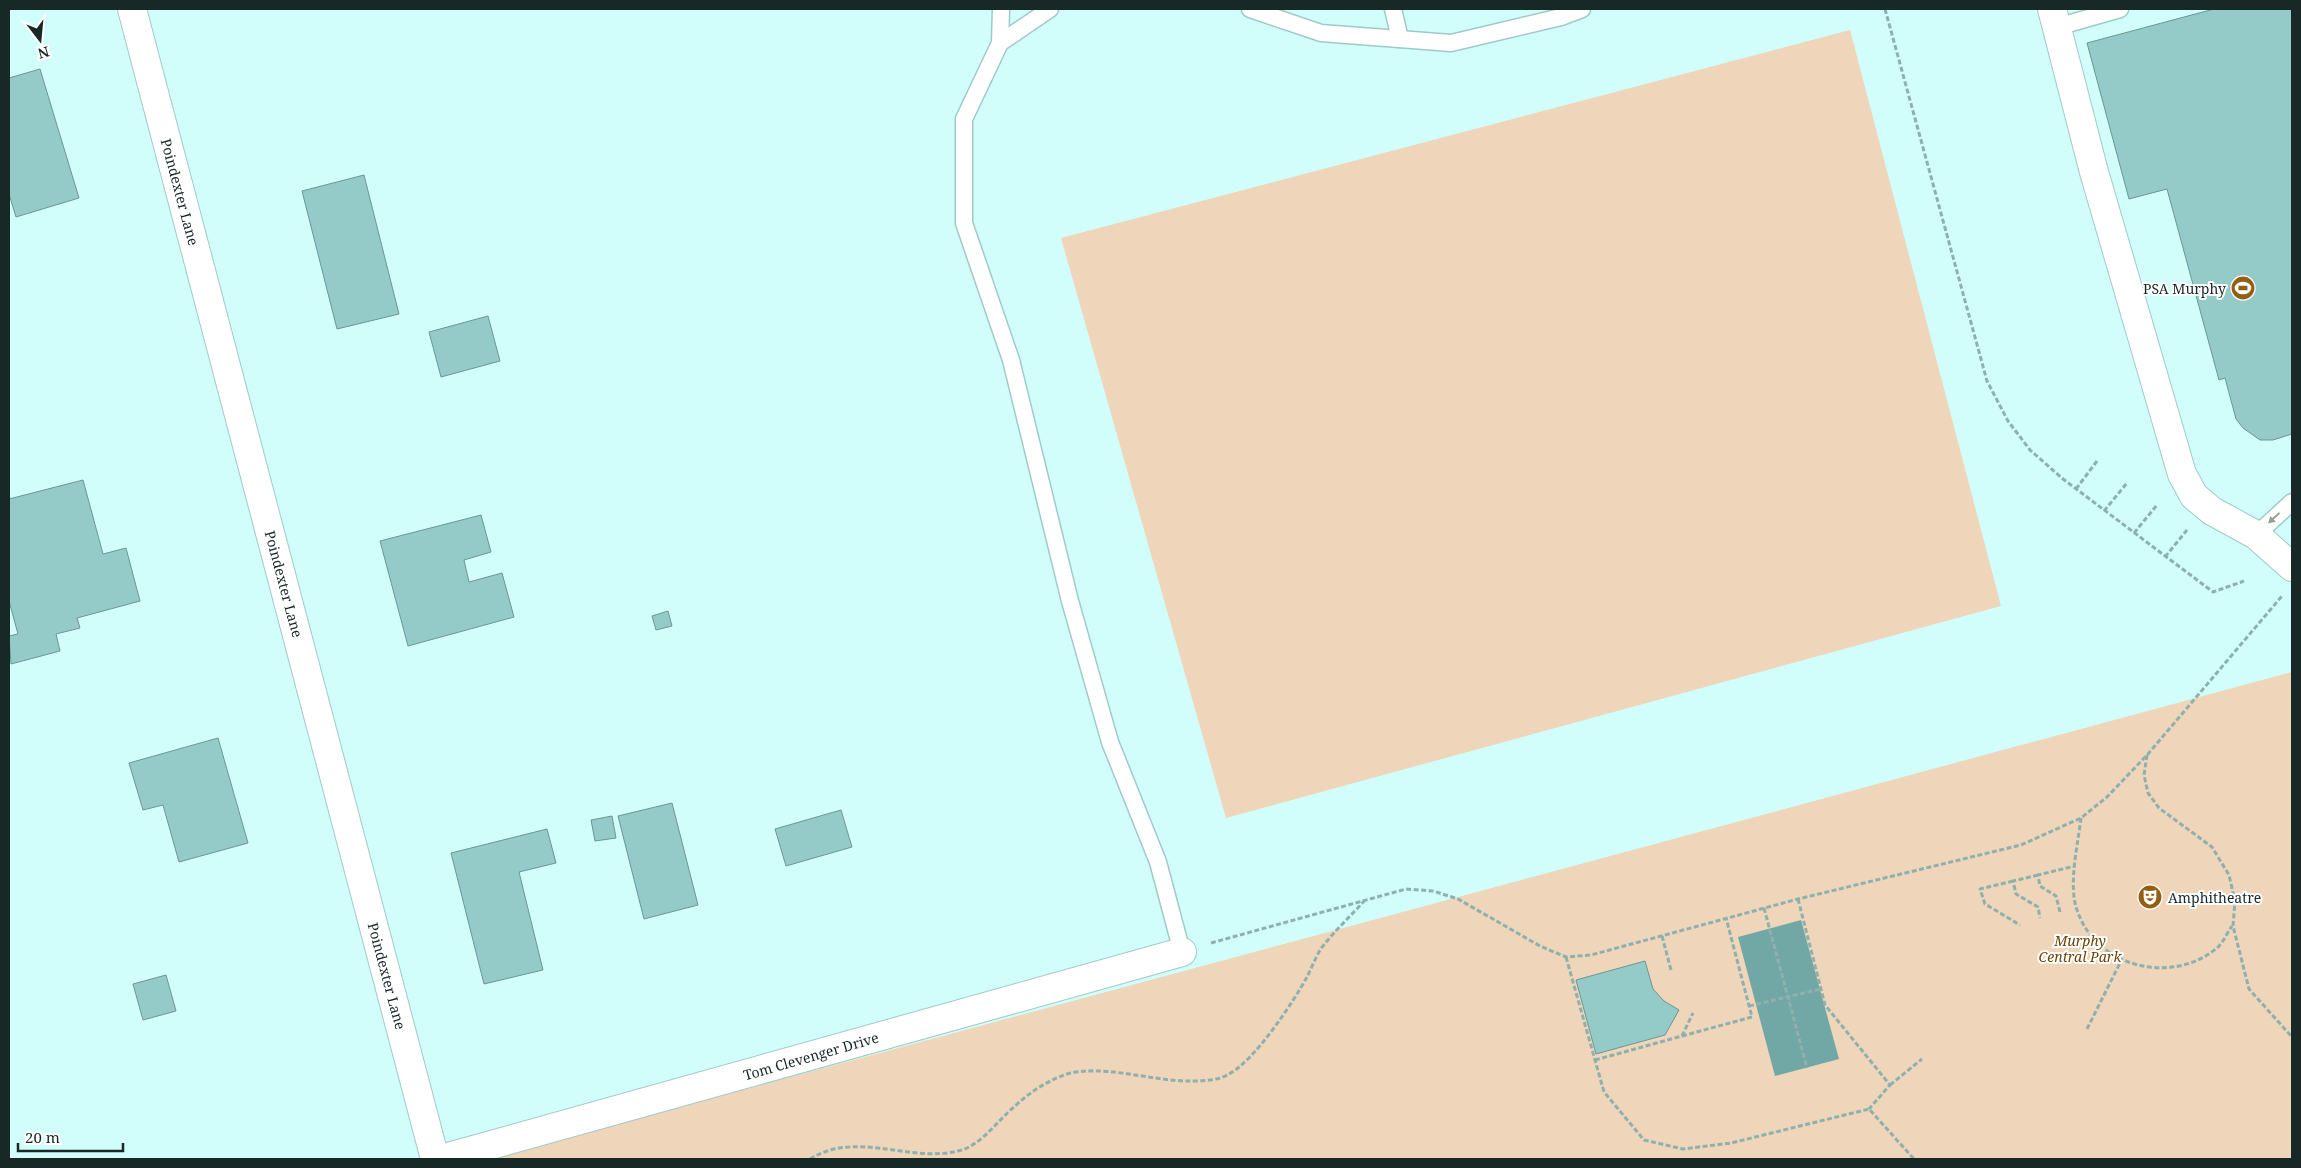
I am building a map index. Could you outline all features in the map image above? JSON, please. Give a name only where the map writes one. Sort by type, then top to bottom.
[{"type":"street","name":"Poindexter Lane","points":[[132,9],[435,1159]]},
{"type":"street","points":[[2054,18],[2094,172],[2182,474],[2194,496],[2206,506],[2256,535],[2290,579]]},
{"type":"street","name":"Tom Clevenger Drive","points":[[441,1159],[1182,952]]},
{"type":"lane","points":[[1001,9],[1000,43],[964,119],[964,223],[1011,360],[1070,600],[1110,742],[1158,862],[1182,952]]},
{"type":"lane","points":[[1000,43],[1050,9]]},
{"type":"lane","points":[[1250,9],[1322,33],[1451,43],[1560,13],[1582,9]]},
{"type":"lane","points":[[1393,9],[1400,39]]},
{"type":"lane","points":[[2054,18],[2120,9]]},
{"type":"lane","points":[[2256,535],[2292,502]]},
{"type":"path","points":[[1885,9],[1987,381],[2008,422],[2030,450],[2076,489],[2213,592],[2244,581]]},
{"type":"path","points":[[2076,489],[2097,461]]},
{"type":"path","points":[[2104,510],[2126,483]]},
{"type":"path","points":[[2134,534],[2157,505]]},
{"type":"path","points":[[2165,557],[2188,529]]},
{"type":"path","points":[[1182,952],[1406,889],[1433,891],[1458,899],[1540,946],[1566,957],[1592,955],[1798,899],[2021,846],[2082,818],[2107,797],[2148,754],[2290,579]]},
{"type":"path","points":[[2148,754],[2144,775],[2148,793],[2158,808],[2212,847],[2229,875],[2235,901],[2233,926],[2249,989],[2292,1037]]},
{"type":"path","points":[[2082,818],[2075,866],[2074,894],[2076,910],[2086,930],[2099,945],[2122,959],[2140,966],[2159,969],[2177,966],[2206,955],[2218,947],[2233,926]]},
{"type":"path","points":[[2020,925],[1985,904],[1980,889],[2075,866]]},
{"type":"path","points":[[2038,875],[2040,886],[2056,896],[2060,912]]},
{"type":"path","points":[[2013,881],[2016,894],[2038,907],[2040,918]]},
{"type":"path","points":[[810,1159],[843,1146],[872,1146],[917,1153],[960,1151],[996,1126],[1034,1090],[1072,1072],[1088,1071],[1187,1082],[1228,1075],[1255,1052],[1306,979],[1320,950],[1366,899]]},
{"type":"path","points":[[1798,899],[1825,1005],[1890,1085]]},
{"type":"path","points":[[1764,908],[1806,1068]]},
{"type":"path","points":[[1595,1060],[1752,1017],[1726,918]]},
{"type":"path","points":[[1662,936],[1672,970]]},
{"type":"path","points":[[1566,957],[1604,1092],[1644,1140],[1683,1150],[1732,1144],[1870,1109],[1890,1085],[1922,1059]]},
{"type":"path","points":[[2087,1029],[2122,959]]},
{"type":"path","points":[[1749,1006],[1821,989]]},
{"type":"path","points":[[1682,1036],[1693,1014]]},
{"type":"path","points":[[1870,1109],[1914,1159]]},
{"type":"green space","points":[[1850,30],[2001,606],[1226,818],[1061,238]]},
{"type":"green space","name":"Murphy Central Park","points":[[2292,672],[2292,1159],[487,1159]]},
{"type":"water","points":[[1801,920],[1839,1059],[1775,1076],[1738,937]]},
{"type":"building","name":"PSA Murphy","points":[[2214,9],[2292,9],[2292,434],[2273,440],[2260,440],[2243,428],[2236,419],[2225,378],[2219,380],[2167,189],[2129,199],[2087,43]]},
{"type":"building","points":[[40,69],[79,198],[16,217],[9,194],[9,78]]},
{"type":"building","points":[[364,175],[399,314],[337,329],[302,191]]},
{"type":"building","points":[[488,316],[500,361],[441,377],[429,332]]},
{"type":"building","points":[[83,480],[103,554],[126,548],[140,601],[77,618],[80,628],[56,634],[60,651],[11,664],[9,636],[18,634],[9,601],[9,499]]},
{"type":"building","points":[[481,515],[491,552],[464,560],[469,582],[502,573],[514,617],[408,646],[380,541]]},
{"type":"building","points":[[668,611],[672,626],[656,630],[652,616]]},
{"type":"building","points":[[218,738],[248,843],[179,862],[163,805],[143,810],[129,763]]},
{"type":"building","points":[[672,803],[698,905],[644,919],[618,816]]},
{"type":"building","points":[[841,810],[852,847],[786,866],[775,829]]},
{"type":"building","points":[[612,816],[616,838],[595,841],[591,820]]},
{"type":"building","points":[[547,829],[556,863],[519,872],[543,970],[484,984],[451,853]]},
{"type":"building","points":[[1645,961],[1653,989],[1664,1001],[1679,1010],[1665,1035],[1596,1054],[1576,980]]},
{"type":"building","points":[[166,975],[176,1011],[143,1020],[133,984]]},
{"type":"place","name":"PSA Murphy","points":[[2243,288]]},
{"type":"place","name":"Amphitheatre","points":[[2150,897]]}]
